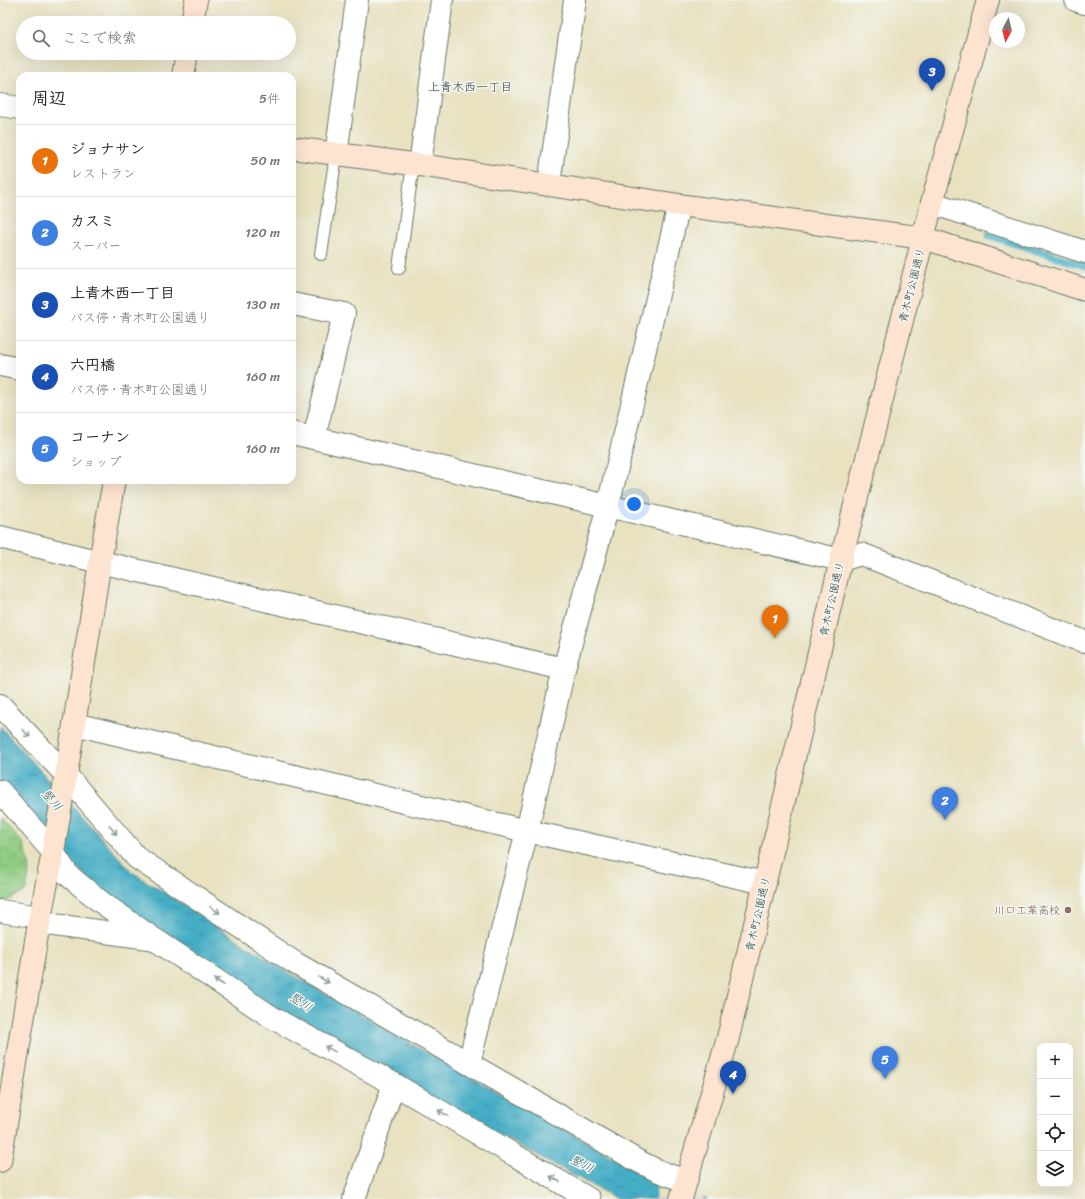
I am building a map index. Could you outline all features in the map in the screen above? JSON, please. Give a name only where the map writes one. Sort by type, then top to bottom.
[{"type":"street","points":[[193,16],[196,0]]},
{"type":"street","points":[[336,155],[357,0]]},
{"type":"street","points":[[417,164],[442,0]]},
{"type":"street","points":[[549,184],[575,0]]},
{"type":"street","name":"青木町公園通り","points":[[683,1190],[728,1038],[841,560],[932,203],[988,0]]},
{"type":"street","points":[[1076,0],[1085,3]]},
{"type":"street","points":[[184,72],[186,60]]},
{"type":"street","points":[[0,104],[16,107]]},
{"type":"street","points":[[296,149],[336,155],[417,164],[679,205],[924,238],[1085,290]]},
{"type":"street","points":[[932,203],[1085,252]]},
{"type":"street","points":[[469,1063],[527,831],[564,668],[608,506],[679,205]]},
{"type":"street","points":[[296,305],[344,314],[314,438]]},
{"type":"street","points":[[0,364],[16,368]]},
{"type":"street","points":[[296,434],[841,560],[861,554],[1085,642]]},
{"type":"street","points":[[0,1161],[39,920],[53,852],[66,776],[113,484]]},
{"type":"street","points":[[0,537],[100,562],[564,668]]},
{"type":"street","points":[[0,705],[66,776],[137,858],[295,963],[636,1160],[656,1170],[683,1190]]},
{"type":"street","points":[[74,724],[527,831],[765,883]]},
{"type":"street","points":[[0,790],[53,852],[68,874],[101,902],[154,939],[273,1018],[394,1084],[589,1199]]},
{"type":"street","points":[[0,912],[154,939]]},
{"type":"street","points":[[354,1199],[394,1084]]},
{"type":"lane","points":[[321,254],[336,155]]},
{"type":"lane","points":[[399,268],[417,164]]},
{"type":"green space","points":[[0,818],[23,843],[30,867],[26,891],[7,901],[0,900]]},
{"type":"water","name":"竪川","points":[[0,726],[132,872],[283,969],[427,1053],[646,1175],[707,1199],[617,1199],[283,1016],[106,899],[0,781]]},
{"type":"pier","points":[[659,1178],[704,1196],[703,1199],[655,1199]]},
{"type":"waterway","points":[[989,235],[1085,266]]},
{"type":"place","name":"上青木西一丁目","points":[[932,91]]},
{"type":"place","name":"ジョナサン","points":[[775,638]]},
{"type":"place","name":"カスミ","points":[[945,820]]},
{"type":"place","name":"川口工業高校","points":[[1068,910]]},
{"type":"place","name":"コーナン","points":[[885,1079]]},
{"type":"place","name":"六円橋","points":[[733,1094]]},
{"type":"district","name":"上青木西一丁目","points":[[470,87]]}]
